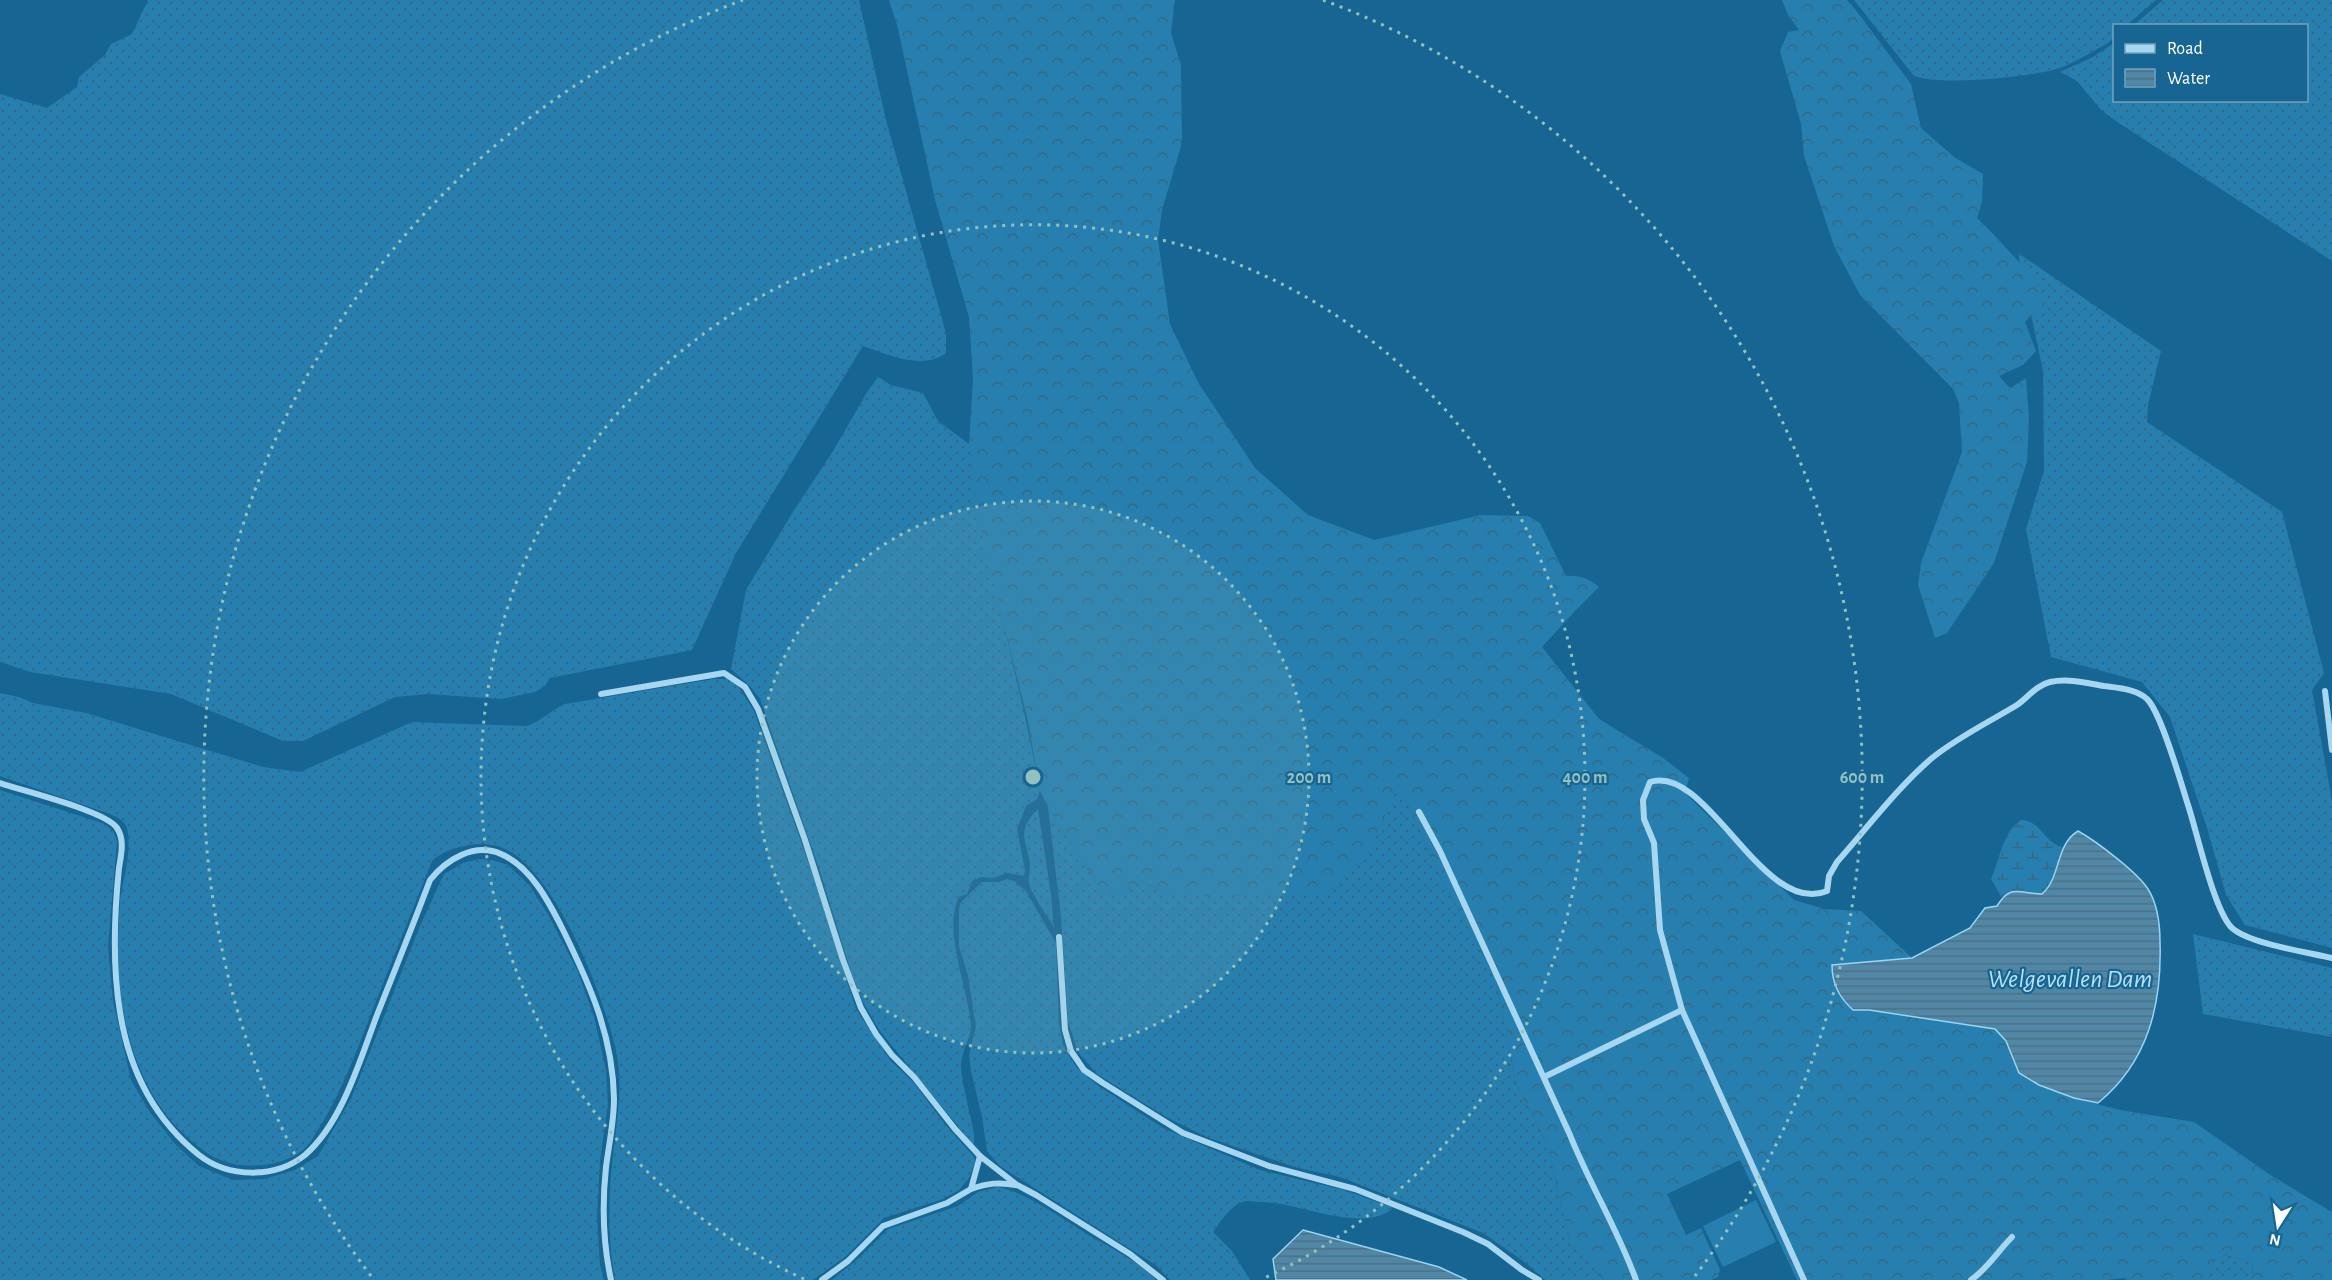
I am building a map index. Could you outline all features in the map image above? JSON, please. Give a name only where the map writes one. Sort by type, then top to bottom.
[{"type":"street","points":[[601,694],[724,673],[745,687],[758,709],[861,1008],[892,1055],[914,1077],[955,1129],[980,1156],[1017,1185],[1130,1254],[1162,1280]]},
{"type":"street","points":[[1804,1280],[1682,1010],[1660,930],[1654,843],[1644,819],[1643,800],[1650,782],[1660,779],[1672,782],[1686,791],[1713,814],[1775,880],[1788,889],[1805,895],[1818,895],[1827,891],[1829,876],[1837,862],[1905,786],[1933,758],[1965,735],[2016,705],[2042,685],[2059,681],[2125,690],[2146,697],[2157,713],[2189,805],[2219,908],[2232,928],[2244,936],[2260,941],[2332,958]]},
{"type":"street","points":[[2325,691],[2332,750]]},
{"type":"street","points":[[0,783],[92,812],[113,823],[118,830],[122,843],[116,902],[115,972],[120,1015],[137,1075],[146,1096],[159,1115],[186,1144],[206,1161],[226,1170],[242,1173],[259,1173],[287,1165],[304,1155],[326,1131],[355,1073],[430,880],[441,866],[459,855],[475,851],[497,852],[509,858],[527,873],[550,905],[590,986],[603,1025],[614,1100],[606,1170],[604,1222],[610,1280]]},
{"type":"street","points":[[1419,812],[1440,851],[1544,1077],[1584,1171],[1619,1237],[1636,1280]]},
{"type":"street","points":[[1059,937],[1065,1030],[1071,1051],[1084,1070],[1184,1133],[1269,1166],[1355,1189],[1463,1232],[1488,1244],[1539,1280]]},
{"type":"street","points":[[1544,1077],[1682,1010]]},
{"type":"street","points":[[971,1189],[980,1156]]},
{"type":"street","points":[[822,1280],[848,1261],[883,1226],[947,1203],[971,1189],[998,1182],[1017,1185]]},
{"type":"street","points":[[1971,1280],[1982,1272],[1992,1256],[2012,1237]]},
{"type":"green space","points":[[148,0],[859,0],[886,120],[946,333],[946,353],[927,361],[916,361],[863,346],[736,553],[692,650],[550,678],[545,686],[535,692],[501,699],[428,694],[395,697],[303,741],[283,741],[171,694],[30,672],[0,662],[0,94],[47,108],[77,87],[79,77],[105,55],[111,44],[132,34]]},
{"type":"green space","points":[[889,0],[1175,0],[1171,33],[1181,65],[1182,143],[1162,210],[1158,240],[1170,324],[1199,384],[1255,468],[1308,515],[1374,540],[1481,515],[1528,516],[1540,523],[1566,576],[1584,578],[1599,587],[1542,647],[1599,719],[1663,758],[1689,778],[1685,793],[1794,900],[1825,909],[1861,911],[1912,958],[1833,965],[1837,990],[1853,1010],[1869,1010],[1995,1029],[2008,1046],[2016,1067],[2074,1098],[2120,1110],[2194,1122],[2272,1176],[2332,1212],[2332,1280],[2252,1280],[2253,1261],[2223,1255],[2213,1263],[2208,1280],[2127,1280],[2124,1278],[2106,1280],[1797,1280],[1740,1160],[1667,1194],[1686,1235],[1701,1228],[1720,1270],[1718,1277],[1711,1280],[1604,1280],[1570,1244],[1548,1145],[1516,1084],[1496,979],[1439,874],[1406,800],[1393,792],[1366,856],[1328,894],[1200,896],[1162,891],[1139,880],[1124,894],[1107,894],[1095,881],[1040,791],[1028,721],[985,550],[975,497],[969,444],[973,378],[969,317],[935,200],[898,29]]},
{"type":"green space","points":[[1782,0],[1847,0],[1855,9],[1911,84],[1921,128],[1954,157],[1983,174],[1982,202],[1977,218],[2030,274],[2043,295],[2045,304],[2025,322],[2036,351],[2023,365],[1999,376],[2010,388],[2026,378],[2029,418],[2027,462],[1994,563],[1947,633],[1935,638],[1918,585],[1921,563],[1962,452],[1959,403],[1953,389],[1860,295],[1834,246],[1804,156],[1801,124],[1780,51],[1788,32],[1799,30],[1788,15]]},
{"type":"green space","points":[[1854,0],[2156,0],[2128,24],[2113,24],[2113,38],[2108,43],[2053,70],[1962,80],[1927,79],[1914,76]]},
{"type":"green space","points":[[2163,0],[2332,0],[2332,261],[2119,123],[2101,110],[2077,81],[2060,72],[2093,57],[2113,44],[2113,102],[2308,102],[2308,24],[2135,24]]},
{"type":"green space","points":[[2018,253],[2161,351],[2148,405],[2147,422],[2282,512],[2324,673],[2312,690],[2332,801],[2332,948],[2245,925],[2226,895],[2207,828],[2170,717],[2142,682],[2051,657],[2026,529],[2044,471],[2043,371]]},
{"type":"green space","points":[[878,377],[891,385],[923,393],[938,421],[969,444],[983,531],[1040,791],[1037,799],[1026,806],[1017,829],[1025,870],[1024,876],[1007,873],[993,878],[981,877],[972,881],[967,894],[959,897],[955,911],[953,926],[955,943],[971,1027],[961,1067],[974,1134],[974,1146],[880,1031],[865,1006],[852,975],[819,868],[760,699],[749,685],[731,669],[746,590]]},
{"type":"green space","points":[[713,679],[728,679],[738,686],[754,711],[810,867],[856,1009],[890,1060],[913,1082],[944,1123],[974,1157],[975,1162],[969,1178],[959,1190],[943,1199],[884,1218],[845,1257],[813,1280],[615,1280],[611,1247],[610,1198],[619,1084],[618,1062],[613,1038],[593,978],[579,946],[546,887],[527,865],[509,851],[494,845],[479,844],[459,847],[445,852],[432,861],[344,1080],[328,1112],[305,1148],[296,1155],[279,1162],[252,1166],[234,1164],[209,1154],[187,1137],[168,1117],[153,1095],[141,1071],[125,1018],[120,991],[118,937],[120,901],[128,851],[126,826],[121,820],[111,815],[0,776],[0,693],[33,703],[86,713],[263,767],[300,772],[412,722],[526,726],[565,704]]},
{"type":"green space","points":[[0,790],[105,824],[113,831],[117,841],[108,947],[113,1001],[131,1080],[149,1111],[175,1144],[199,1166],[233,1180],[264,1179],[295,1170],[318,1156],[351,1099],[420,926],[444,874],[463,863],[479,859],[508,865],[530,886],[550,918],[578,972],[594,1017],[606,1070],[608,1105],[600,1160],[597,1217],[600,1265],[604,1280],[0,1280]]},
{"type":"green space","points":[[1393,791],[1406,800],[1439,874],[1496,979],[1516,1084],[1548,1145],[1570,1244],[1604,1280],[1545,1280],[1527,1264],[1483,1233],[1340,1177],[1298,1168],[1209,1138],[1168,1118],[1097,1074],[1078,1052],[1068,1021],[1061,917],[1048,807],[1095,881],[1107,894],[1124,894],[1139,880],[1162,891],[1381,825]]},
{"type":"green space","points":[[1038,809],[1054,928],[1035,897],[1029,882],[1030,864],[1024,835],[1027,823]]},
{"type":"green space","points":[[2021,820],[2033,824],[2052,842],[2063,847],[2048,889],[2042,894],[2016,892],[2002,898],[1991,879],[2006,839]]},
{"type":"green space","points":[[1007,879],[1014,881],[1026,891],[1056,943],[1059,1024],[1063,1045],[1077,1068],[1100,1087],[1163,1128],[1260,1170],[1344,1190],[1391,1207],[1391,1210],[1377,1216],[1345,1218],[1275,1203],[1242,1202],[1229,1211],[1213,1232],[1232,1251],[1250,1280],[1170,1280],[1157,1266],[1000,1166],[987,1151],[971,1071],[969,1054],[976,1027],[968,976],[959,946],[959,909],[961,902],[982,882],[999,882]]},
{"type":"green space","points":[[2193,934],[2332,968],[2332,1037],[2203,1014]]},
{"type":"green space","points":[[998,1187],[1010,1190],[1043,1206],[1132,1260],[1156,1280],[832,1280],[860,1257],[888,1229],[958,1206],[978,1192]]},
{"type":"green space","points":[[1756,1200],[1776,1242],[1723,1267],[1703,1226]]},
{"type":"green space","points":[[2222,1255],[2253,1261],[2252,1280],[2208,1280],[2213,1263]]},
{"type":"water","name":"Welgevallen Dam","points":[[2078,831],[2116,857],[2143,882],[2154,902],[2160,929],[2158,988],[2148,1031],[2129,1069],[2098,1103],[2074,1098],[2039,1085],[2019,1073],[2006,1041],[1995,1029],[1869,1010],[1853,1010],[1840,995],[1833,978],[1832,965],[1912,958],[1970,928],[1985,908],[1997,906],[2007,894],[2016,891],[2042,894],[2052,879],[2065,844]]},
{"type":"water","points":[[1303,1230],[1439,1267],[1467,1280],[1276,1280],[1273,1259]]}]
